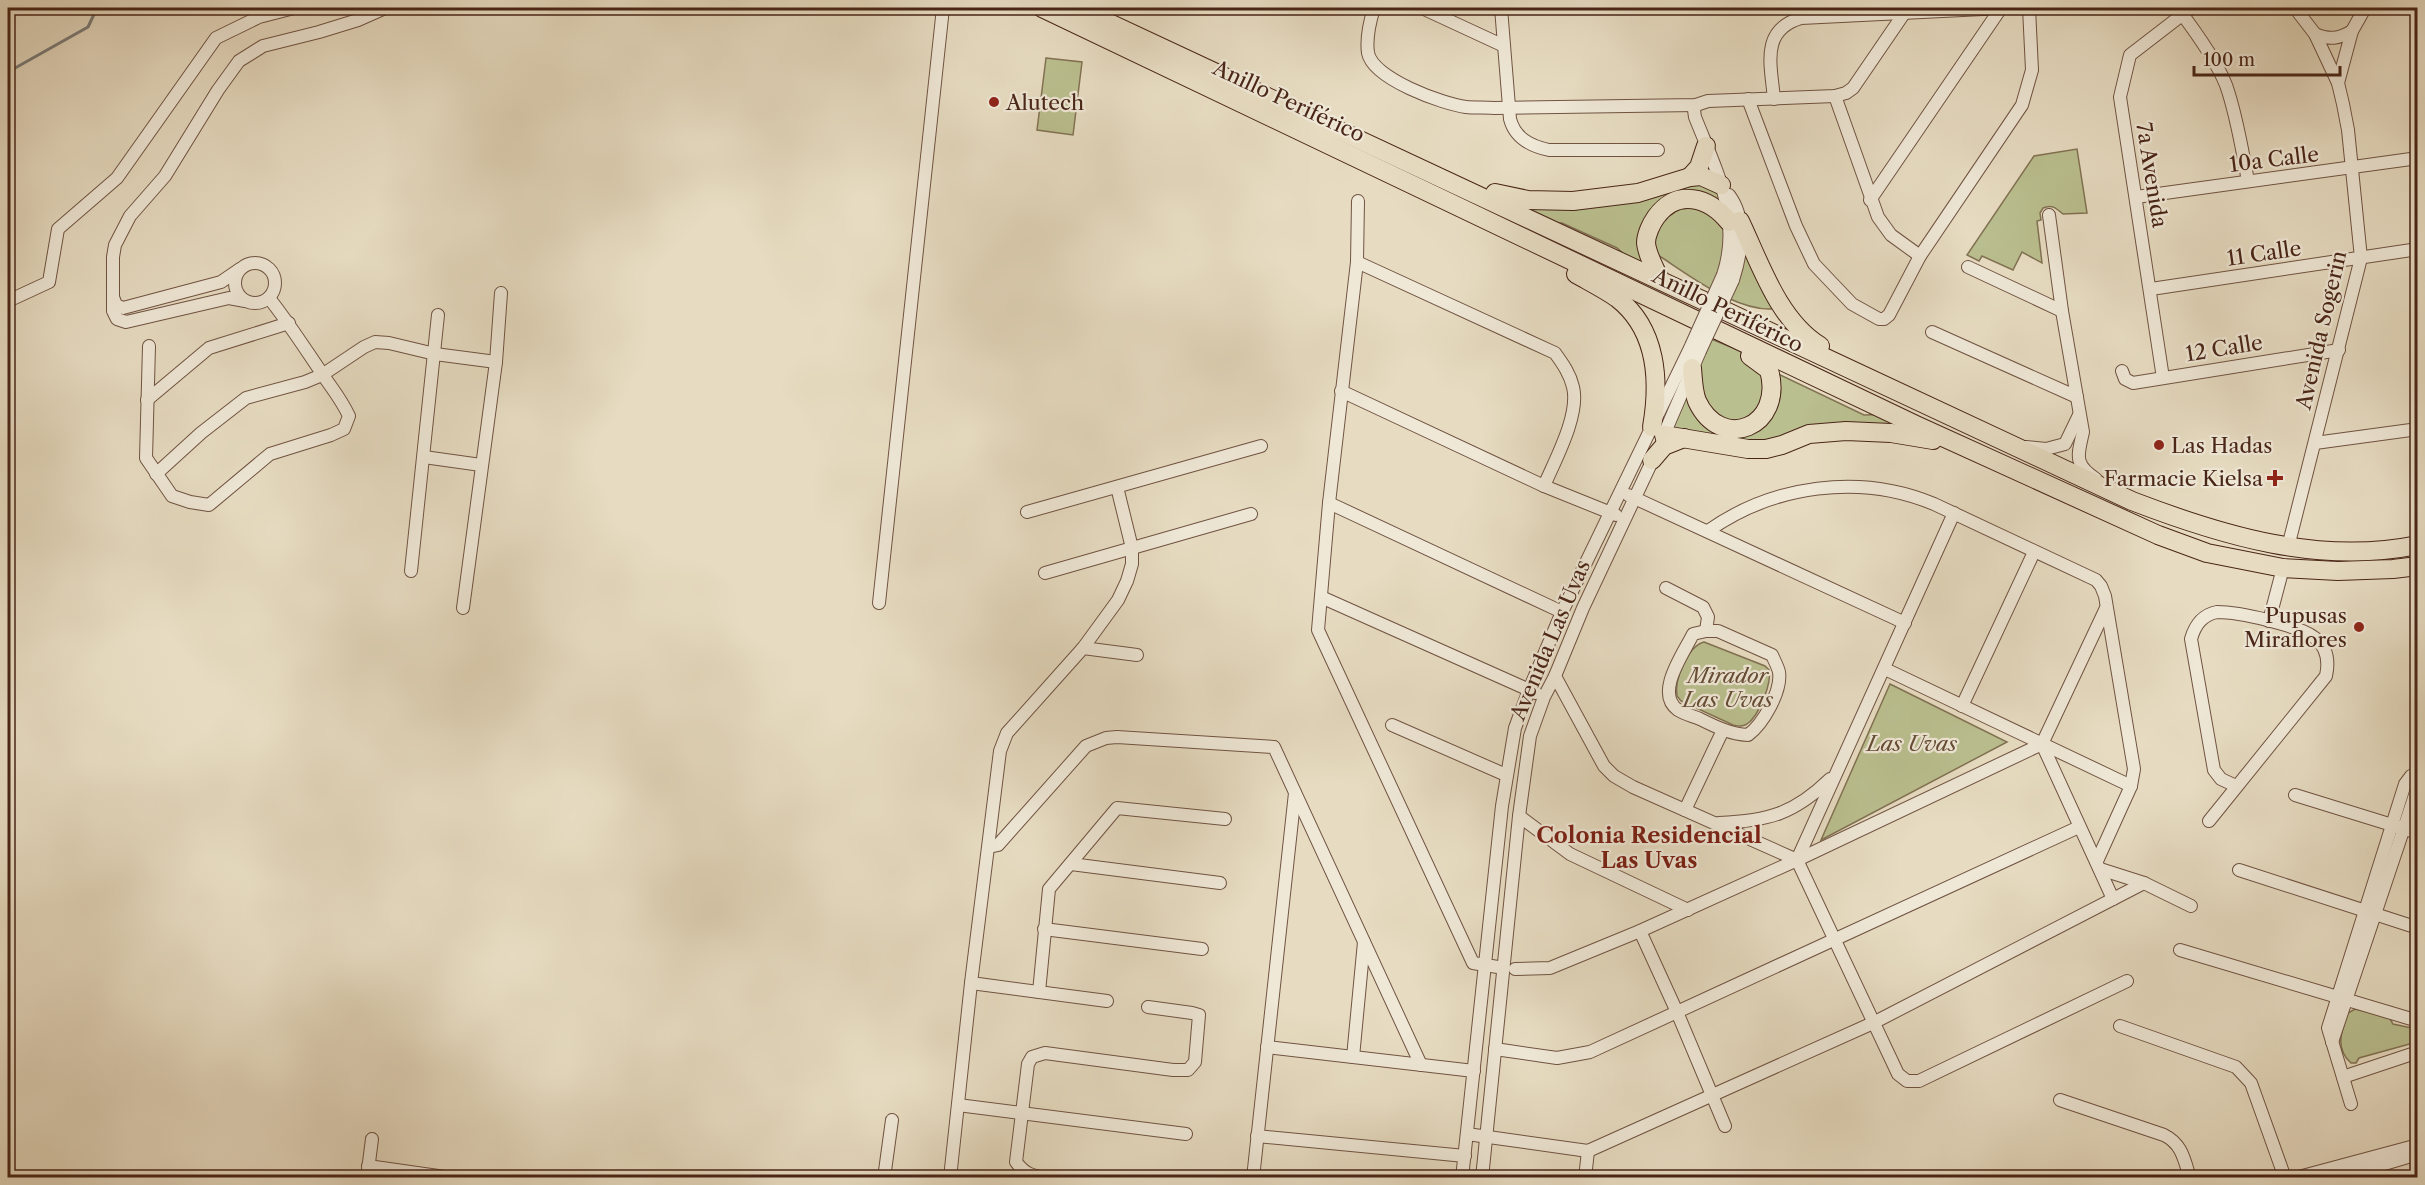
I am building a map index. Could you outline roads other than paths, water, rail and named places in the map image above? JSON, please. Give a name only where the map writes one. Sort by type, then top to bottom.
[{"type":"highway","name":"Anillo Periférico","points":[[1042,8],[1957,444],[2158,535],[2208,553],[2283,568],[2338,571],[2412,569]]},
{"type":"highway","name":"Anillo Periférico","points":[[1077,8],[1659,278],[2106,489],[2196,525],[2254,541],[2288,547],[2367,550],[2418,545]]},
{"type":"highway","points":[[1690,177],[1699,167],[1706,146]]},
{"type":"highway","points":[[1462,186],[1528,200],[1573,201],[1638,193],[1690,177],[1712,179],[1721,185]]},
{"type":"highway","points":[[1659,278],[1646,243],[1651,225],[1663,208],[1676,200],[1692,199],[1707,203],[1735,221],[1789,316],[1809,339],[1862,373]]},
{"type":"highway","points":[[1502,226],[1616,297],[1627,307],[1640,325],[1653,358],[1656,374],[1658,431],[1748,449],[1766,449],[1809,434],[1868,431],[1957,444]]},
{"type":"highway","points":[[1692,355],[1697,400],[1705,413],[1716,423],[1730,429],[1741,430],[1754,424],[1764,415],[1772,398],[1773,384],[1769,369],[1762,362],[1741,351],[1721,332]]},
{"type":"highway","points":[[1652,460],[1664,446],[1684,438]]},
{"type":"street","points":[[8,302],[49,282],[58,229],[117,178],[216,38],[259,17],[294,8]]},
{"type":"street","points":[[113,296],[116,305],[123,308],[221,282],[252,263],[264,265],[270,269],[276,280],[276,286],[269,298],[259,303],[229,298],[126,322],[117,320],[113,311],[113,296],[115,245],[130,216],[165,176],[218,90],[239,61],[263,46],[358,20],[386,8]]},
{"type":"street","points":[[879,603],[943,8]]},
{"type":"street","points":[[1374,8],[1368,54],[1374,68],[1400,83],[1439,100],[1467,107],[1696,105],[1708,101],[1835,96],[1853,88],[1905,10]]},
{"type":"street","points":[[1422,8],[1504,46]]},
{"type":"street","points":[[1500,8],[1509,107],[1513,129],[1518,136],[1536,147],[1549,150],[1658,150]]},
{"type":"street","points":[[1870,200],[2002,8]]},
{"type":"street","points":[[1774,99],[1770,47],[1777,32],[1788,22],[1801,18],[1905,10],[2002,8]]},
{"type":"street","points":[[1748,99],[1796,226],[1814,264],[1852,304],[1884,320],[1889,315],[1920,256],[2022,105],[2032,70],[2029,8]]},
{"type":"street","points":[[2295,8],[2315,34],[2338,83]]},
{"type":"street","points":[[2338,83],[2352,31],[2365,8]]},
{"type":"street","points":[[2184,10],[2226,84],[2248,181]]},
{"type":"street","name":"7a Avenida","points":[[2163,378],[2120,97],[2130,55],[2184,10]]},
{"type":"street","points":[[2315,34],[2335,39],[2352,31]]},
{"type":"street","name":"Avenida Sogerin","points":[[2288,547],[2361,258],[2348,130],[2338,83]]},
{"type":"street","points":[[1835,96],[1870,200],[1878,217],[1891,235],[1920,256]]},
{"type":"street","name":"Avenida Las Uvas","points":[[1462,1178],[1506,775],[1515,728],[1562,612],[1621,491],[1658,431],[1742,244],[1695,117],[1696,105]]},
{"type":"street","name":"10a Calle","points":[[2136,197],[2418,158]]},
{"type":"street","points":[[1358,201],[1357,262],[1329,503],[1318,630],[1473,963],[1485,967],[1509,969],[1550,968],[1640,932],[2042,744],[2106,608]]},
{"type":"street","points":[[2049,215],[2062,311],[2083,432],[2078,453],[2079,461]]},
{"type":"street","name":"11 Calle","points":[[2151,289],[2418,249]]},
{"type":"street","points":[[1357,262],[1556,353],[1567,370],[1574,389],[1573,411],[1544,486]]},
{"type":"street","points":[[1968,267],[2062,311]]},
{"type":"street","points":[[240,269],[235,288],[245,301]]},
{"type":"street","points":[[463,608],[496,362],[501,293]]},
{"type":"street","points":[[149,346],[146,458],[172,496],[209,505],[270,453],[344,429],[349,416],[340,396],[322,375],[289,323],[269,298]]},
{"type":"street","points":[[411,571],[438,315]]},
{"type":"street","points":[[147,400],[209,348],[289,323]]},
{"type":"street","points":[[1932,332],[2077,397]]},
{"type":"street","points":[[156,474],[201,433],[246,398],[322,375],[375,342],[435,354],[496,362]]},
{"type":"street","name":"12 Calle","points":[[2122,371],[2125,379],[2133,383],[2339,350]]},
{"type":"street","points":[[1341,391],[1544,486],[1625,519]]},
{"type":"street","points":[[2057,448],[2069,440],[2080,411]]},
{"type":"street","points":[[2315,443],[2418,429]]},
{"type":"street","name":"Avenida Las Uvas","points":[[1482,1178],[1496,1049],[1509,969],[1519,816],[1530,736],[1544,697],[1582,609],[1652,460],[1658,431]]},
{"type":"street","points":[[2006,443],[2057,448],[2071,453],[2083,468],[2106,489]]},
{"type":"street","points":[[1027,512],[1261,446]]},
{"type":"street","points":[[424,457],[481,465]]},
{"type":"street","points":[[950,1178],[971,983],[1000,751],[1007,733],[1083,648],[1118,600],[1127,581],[1132,564],[1132,548],[1117,487]]},
{"type":"street","points":[[1708,531],[1733,514],[1789,493],[1816,488],[1874,488],[1917,497],[2096,580],[2105,596],[2134,769],[2132,786],[2098,865]]},
{"type":"street","points":[[1621,491],[1905,623]]},
{"type":"street","points":[[1329,503],[1562,612]]},
{"type":"street","points":[[1797,860],[1954,513]]},
{"type":"street","points":[[1045,573],[1251,514]]},
{"type":"street","points":[[1962,706],[2034,552]]},
{"type":"street","points":[[2269,621],[2283,568]]},
{"type":"street","points":[[1666,588],[1703,607],[1708,616],[1706,631]]},
{"type":"street","points":[[1321,597],[1544,697]]},
{"type":"street","points":[[2209,821],[2326,676],[2328,667],[2325,651],[2315,638],[2305,632],[2269,621],[2225,612],[2210,614],[2197,623],[2192,639],[2214,770],[2221,779],[2236,786]]},
{"type":"street","points":[[1706,631],[1718,631],[1772,654],[1779,672],[1779,687],[1757,729],[1748,735],[1724,730],[1677,709],[1670,700],[1668,688],[1672,676],[1694,634],[1706,631]]},
{"type":"street","points":[[1083,648],[1137,655]]},
{"type":"street","points":[[1885,669],[2132,786]]},
{"type":"street","points":[[1555,676],[1604,766],[1609,771],[1633,787],[1797,860],[1898,1074],[1907,1081],[1919,1081],[2127,981]]},
{"type":"street","points":[[1392,725],[1506,775]]},
{"type":"street","points":[[1685,810],[1724,730]]},
{"type":"street","points":[[989,847],[998,845],[1086,746],[1106,738],[1117,736],[1274,747],[1420,1065]]},
{"type":"street","points":[[2042,744],[2113,899]]},
{"type":"street","points":[[2351,1104],[2332,1042],[2342,998],[2398,826],[2407,780],[2418,772]]},
{"type":"street","points":[[1715,824],[1752,822],[1789,811],[1814,795],[1836,774]]},
{"type":"street","points":[[2398,826],[2418,786]]},
{"type":"street","points":[[1252,1178],[1295,792]]},
{"type":"street","points":[[2295,795],[2418,833]]},
{"type":"street","points":[[1039,992],[1049,890],[1117,808],[1225,819]]},
{"type":"street","points":[[1519,816],[1570,854],[1688,910]]},
{"type":"street","points":[[1496,1049],[1557,1058],[1590,1052],[2079,827]]},
{"type":"street","points":[[1071,864],[1220,883]]},
{"type":"street","points":[[2098,865],[2144,883],[2191,906]]},
{"type":"street","points":[[2239,870],[2418,928]]},
{"type":"street","points":[[1467,1134],[1588,1151],[1874,1023],[2144,883]]},
{"type":"street","points":[[1044,928],[1202,948]]},
{"type":"street","points":[[1640,932],[1725,1126]]},
{"type":"street","points":[[1353,1057],[1364,941]]},
{"type":"street","points":[[2180,950],[2418,1021]]},
{"type":"street","points":[[971,983],[1107,1001]]},
{"type":"street","points":[[1047,1178],[1022,1171],[1016,1162],[1028,1064],[1032,1057],[1045,1053],[1173,1071],[1188,1070],[1195,1062],[1199,1016],[1192,1012],[1148,1007]]},
{"type":"street","points":[[2120,1026],[2236,1067],[2246,1075],[2251,1083],[2285,1178]]},
{"type":"street","points":[[1267,1047],[1474,1071]]},
{"type":"street","points":[[2343,1077],[2418,1052]]},
{"type":"street","points":[[2060,1100],[2164,1135],[2175,1141],[2181,1149],[2190,1178]]},
{"type":"street","points":[[958,1105],[1186,1134]]},
{"type":"street","points":[[884,1178],[892,1120]]},
{"type":"street","points":[[1257,1136],[1465,1156]]},
{"type":"street","points":[[372,1139],[367,1172],[452,1178]]},
{"type":"street","points":[[2295,1178],[2418,1145]]},
{"type":"street","points":[[1585,1178],[1588,1151]]},
{"type":"street","points":[[2337,1178],[2418,1154]]},
{"type":"waterway","points":[[8,72],[88,27],[97,8]]},
{"type":"place","name":"Alutech","points":[[994,102]]},
{"type":"place","name":"Las Hadas","points":[[2159,445]]},
{"type":"place","name":"Farmacie Kielsa","points":[[2275,478]]},
{"type":"place","name":"Pupusas Miraflores","points":[[2359,627]]},
{"type":"district","name":"Colonia Residencial Las Uvas","points":[[1649,848]]},
{"type":"park label","name":"Mirador Las Uvas","points":[[1728,687]]},
{"type":"park label","name":"Las Uvas","points":[[1912,743]]}]
